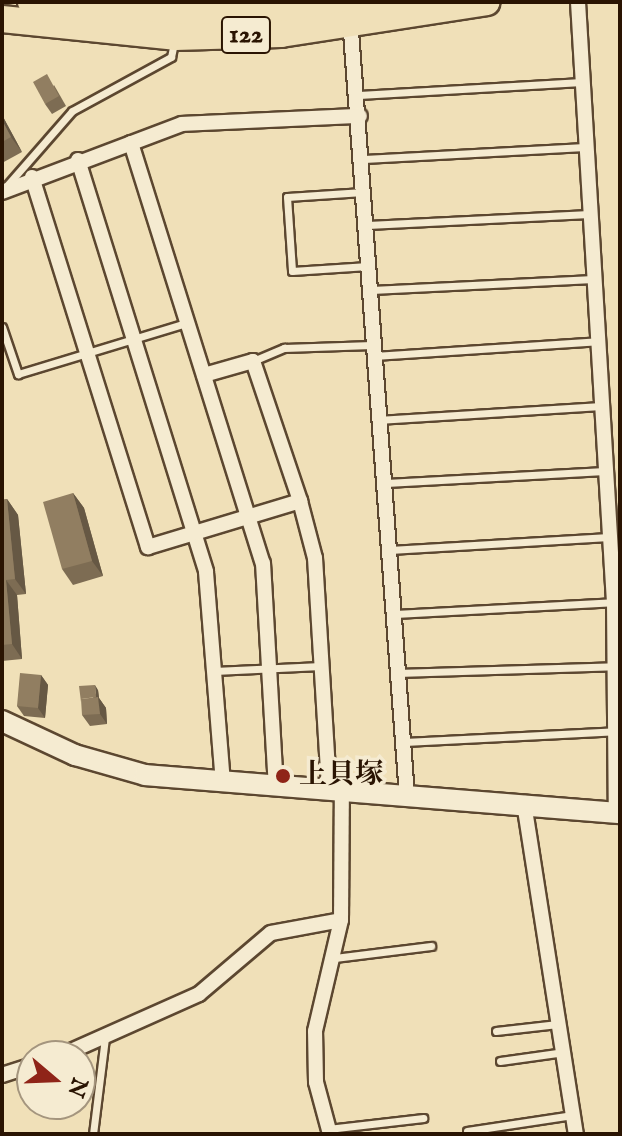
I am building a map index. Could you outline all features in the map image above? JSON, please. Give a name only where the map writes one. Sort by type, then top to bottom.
[{"type":"highway","name":"122","points":[[31,2],[349,13],[382,2]]},
{"type":"highway","name":"122","points":[[2,19],[175,37],[349,13],[487,2]]},
{"type":"street","points":[[2,721],[115,769],[223,783],[524,803],[618,813],[620,731],[614,602],[578,2]]},
{"type":"street","points":[[349,13],[360,116],[372,350],[407,796]]},
{"type":"street","points":[[2,192],[32,177],[182,124],[360,116]]},
{"type":"street","points":[[131,143],[263,563],[276,786]]},
{"type":"street","points":[[78,160],[196,532],[214,671],[223,783]]},
{"type":"street","points":[[32,177],[148,547],[300,501]]},
{"type":"street","points":[[204,375],[253,361],[300,501],[315,558],[336,791],[341,920],[315,1031],[329,1131]]},
{"type":"street","points":[[524,803],[576,1134]]},
{"type":"street","points":[[96,1042],[199,994],[271,933],[341,920]]},
{"type":"lane","points":[[2,192],[72,111],[171,57],[175,37]]},
{"type":"lane","points":[[358,95],[583,82]]},
{"type":"lane","points":[[363,159],[586,147]]},
{"type":"lane","points":[[365,192],[287,197],[292,271],[368,266]]},
{"type":"lane","points":[[366,225],[591,214]]},
{"type":"lane","points":[[370,290],[595,279]]},
{"type":"lane","points":[[2,327],[18,374],[187,323]]},
{"type":"lane","points":[[253,361],[284,348],[372,350],[598,341]]},
{"type":"lane","points":[[377,420],[602,406]]},
{"type":"lane","points":[[382,483],[606,471]]},
{"type":"lane","points":[[387,550],[610,537]]},
{"type":"lane","points":[[392,614],[614,602]]},
{"type":"lane","points":[[397,673],[617,665]]},
{"type":"lane","points":[[214,671],[323,666]]},
{"type":"lane","points":[[402,742],[620,731]]},
{"type":"lane","points":[[331,959],[431,946]]},
{"type":"lane","points":[[496,1031],[560,1024]]},
{"type":"lane","points":[[93,1134],[105,1038]]},
{"type":"lane","points":[[500,1061],[564,1052]]},
{"type":"lane","points":[[467,1131],[573,1115]]},
{"type":"lane","points":[[329,1131],[423,1118]]},
{"type":"building","points":[[47,74],[59,96],[45,104],[33,82]]},
{"type":"building","points":[[2,120],[11,137],[2,142]]},
{"type":"building","points":[[73,493],[92,561],[62,569],[43,502]]},
{"type":"building","points":[[7,499],[15,579],[6,580],[12,644],[2,645],[2,500]]},
{"type":"building","points":[[20,673],[41,675],[38,708],[17,706]]},
{"type":"building","points":[[95,685],[96,697],[81,699],[81,702],[79,686]]},
{"type":"building","points":[[98,697],[100,714],[82,715],[81,699]]},
{"type":"place","name":"上貝塚","points":[[283,776]]}]
